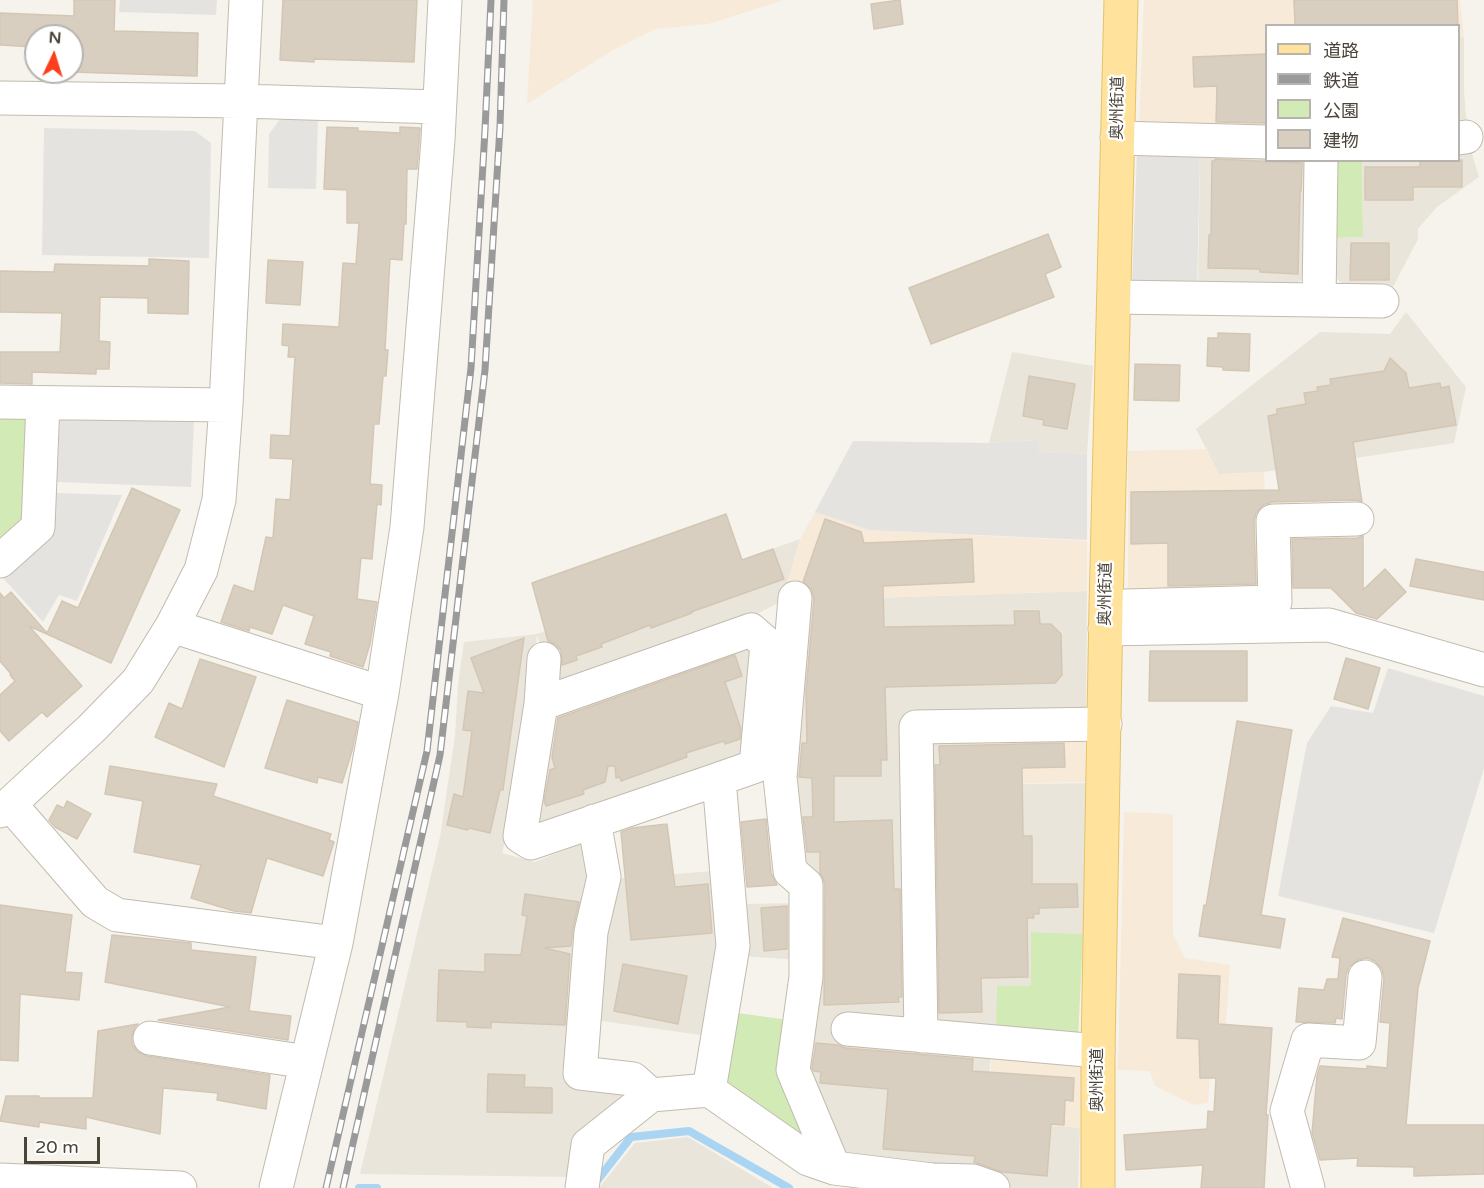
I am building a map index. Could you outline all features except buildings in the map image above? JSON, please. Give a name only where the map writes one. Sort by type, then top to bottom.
[{"type":"main road","name":"奥州街道","points":[[1098,1188],[1098,1052],[1106,618],[1121,0]]},
{"type":"street","points":[[246,0],[226,405],[219,500],[201,570],[172,626],[138,681],[92,729],[5,807],[95,903],[117,915],[336,943]]},
{"type":"street","points":[[276,1188],[336,943],[381,693],[407,526],[438,140],[445,0]]},
{"type":"street","points":[[0,98],[439,106]]},
{"type":"street","points":[[1118,138],[1265,142]]},
{"type":"street","points":[[1319,300],[1321,162]]},
{"type":"street","points":[[1114,297],[1382,301]]},
{"type":"street","points":[[0,402],[226,405]]},
{"type":"street","points":[[0,561],[38,527],[43,403]]},
{"type":"street","points":[[1106,618],[1275,602],[1273,522],[1357,519]]},
{"type":"street","points":[[795,598],[780,777],[790,871],[806,885],[806,978],[793,1070],[834,1168]]},
{"type":"street","points":[[1106,618],[1329,625],[1484,670]]},
{"type":"street","points":[[172,626],[381,693]]},
{"type":"street","points":[[542,704],[751,630],[767,644],[756,766],[531,843],[520,836],[542,704],[544,659]]},
{"type":"street","points":[[921,1036],[916,727],[1105,724]]},
{"type":"street","points":[[709,1090],[733,946],[719,778]]},
{"type":"street","points":[[594,821],[604,877],[591,932],[580,1073],[633,1078],[651,1095]]},
{"type":"street","points":[[1308,1188],[1287,1111],[1308,1040],[1359,1043],[1365,977]]},
{"type":"street","points":[[848,1029],[1098,1052]]},
{"type":"street","points":[[150,1038],[307,1062]]},
{"type":"street","points":[[582,1187],[588,1145],[651,1095],[709,1090],[808,1159],[834,1168],[932,1180],[973,1181],[993,1188]]},
{"type":"street","points":[[0,1180],[180,1188]]},
{"type":"shaded area","points":[[120,0],[217,0],[216,15],[119,12]]},
{"type":"shaded area","points":[[533,0],[784,0],[708,24],[655,29],[613,50],[527,104]]},
{"type":"shaded area","points":[[1144,0],[1460,0],[1464,37],[1460,37],[1460,24],[1265,24],[1265,129],[1139,129]]},
{"type":"shaded area","points":[[1460,37],[1464,37],[1467,127],[1460,127]]},
{"type":"shaded area","points":[[283,115],[318,116],[316,189],[268,188],[269,134]]},
{"type":"shaded area","points":[[44,128],[195,131],[211,143],[209,258],[42,255]]},
{"type":"shaded area","points":[[1470,147],[1479,177],[1437,207],[1418,229],[1418,239],[1392,289],[1345,287],[1330,272],[1333,238],[1363,237],[1362,162],[1460,162],[1460,148]]},
{"type":"shaded area","points":[[1137,151],[1200,154],[1197,287],[1132,283]]},
{"type":"shaded area","points":[[1200,154],[1265,156],[1265,162],[1304,162],[1308,166],[1305,276],[1294,287],[1198,287]]},
{"type":"shaded area","points":[[1406,312],[1466,387],[1454,443],[1264,472],[1219,474],[1196,429],[1320,332],[1390,334]]},
{"type":"shaded area","points":[[1012,352],[1093,366],[1087,454],[1039,452],[1038,440],[989,443]]},
{"type":"shaded area","points":[[60,416],[194,421],[191,487],[57,482]]},
{"type":"shaded area","points":[[1038,440],[1039,452],[1087,454],[1087,540],[869,530],[815,512],[853,441],[989,443]]},
{"type":"shaded area","points":[[1206,449],[1219,474],[1264,472],[1270,592],[1128,597],[1128,451]]},
{"type":"shaded area","points":[[55,493],[122,495],[77,601],[59,595],[43,622],[2,577],[48,534]]},
{"type":"shaded area","points":[[815,512],[869,530],[1087,541],[1087,591],[782,601],[800,539]]},
{"type":"shaded area","points":[[800,539],[782,601],[751,617],[554,688],[537,635],[532,695],[515,798],[502,853],[535,862],[585,842],[589,877],[574,1076],[633,1091],[572,1139],[570,1177],[360,1174],[440,837],[455,736],[458,685],[464,642],[537,634]]},
{"type":"shaded area","points":[[1087,591],[1086,714],[906,715],[915,1008],[991,1054],[986,1118],[1080,1128],[1078,1188],[1013,1188],[975,1177],[842,1165],[798,1071],[796,868],[782,601]]},
{"type":"shaded area","points":[[744,640],[757,656],[748,747],[735,763],[549,828],[530,817],[542,711]]},
{"type":"shaded area","points":[[1388,668],[1484,696],[1484,768],[1434,933],[1278,896],[1307,743],[1331,706],[1373,713]]},
{"type":"shaded area","points":[[933,733],[975,734],[977,785],[1086,783],[1083,934],[1031,932],[1031,987],[996,1032],[933,1022]]},
{"type":"shaded area","points":[[1085,733],[1086,782],[977,784],[976,734]]},
{"type":"shaded area","points":[[1124,812],[1173,814],[1173,935],[1185,958],[1230,965],[1224,1053],[1212,1054],[1208,1103],[1194,1105],[1155,1086],[1150,1071],[1118,1070]]},
{"type":"shaded area","points":[[713,871],[723,941],[708,1036],[595,1020],[613,879]]},
{"type":"shaded area","points":[[797,903],[798,960],[743,956],[742,904]]},
{"type":"shaded area","points":[[992,1054],[1081,1062],[1080,1128],[987,1118]]},
{"type":"shaded area","points":[[688,1137],[773,1188],[599,1188],[635,1143]]},
{"type":"green space","points":[[1333,162],[1362,162],[1363,237],[1333,238]]},
{"type":"green space","points":[[0,409],[31,414],[24,522],[0,544]]},
{"type":"green space","points":[[1031,932],[1083,934],[1078,1040],[996,1033],[997,986],[1031,986]]},
{"type":"green space","points":[[731,1012],[788,1020],[814,1155],[719,1082]]},
{"type":"waterway","points":[[596,1182],[631,1137],[689,1131],[789,1188]]},
{"type":"waterway","points":[[359,1188],[377,1188]]},
{"type":"railway","points":[[326,1188],[427,751],[471,368],[491,0]]},
{"type":"railway","points":[[343,1188],[440,755],[485,370],[500,127],[504,0]]}]
